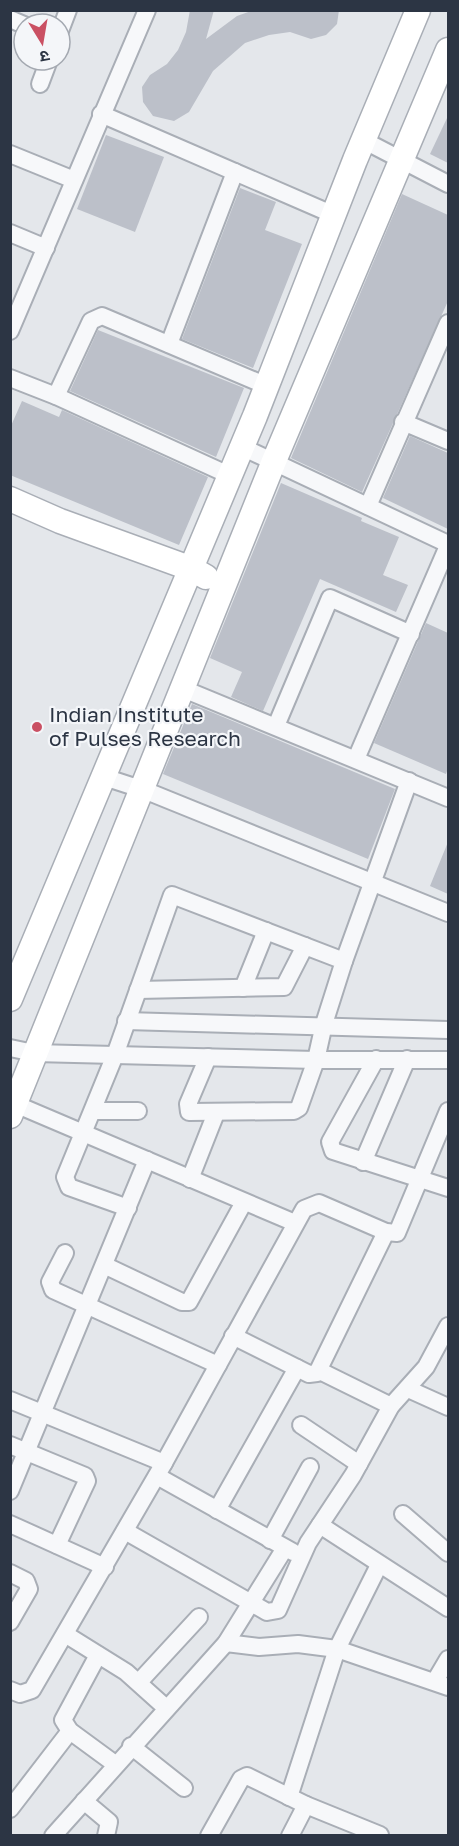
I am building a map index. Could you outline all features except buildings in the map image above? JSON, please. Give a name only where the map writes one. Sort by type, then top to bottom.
[{"type":"street","points":[[10,332],[147,10]]},
{"type":"street","points":[[10,999],[243,447],[363,140],[418,10]]},
{"type":"street","points":[[295,1223],[84,1133],[13,1110],[34,1053],[144,790],[182,687],[274,461],[403,162],[448,51]]},
{"type":"street","points":[[40,84],[44,72]]},
{"type":"street","points":[[101,114],[334,214]]},
{"type":"street","points":[[363,140],[448,184]]},
{"type":"street","points":[[10,154],[74,180]]},
{"type":"street","points":[[169,344],[235,172]]},
{"type":"street","points":[[10,233],[46,248]]},
{"type":"street","points":[[56,396],[91,321],[95,317],[102,316],[267,386]]},
{"type":"street","points":[[368,506],[448,323]]},
{"type":"street","points":[[10,378],[56,396],[231,476]]},
{"type":"street","points":[[403,422],[448,441]]},
{"type":"street","points":[[243,447],[448,545],[356,759]]},
{"type":"street","points":[[10,499],[60,521],[192,569],[223,586]]},
{"type":"street","points":[[276,726],[330,598],[411,634]]},
{"type":"street","points":[[182,687],[409,781],[447,792]]},
{"type":"street","points":[[104,777],[144,790],[448,913]]},
{"type":"street","points":[[208,1057],[188,1108],[194,1113],[294,1111],[298,1108],[316,1060],[324,1024],[344,961],[409,781]]},
{"type":"street","points":[[128,1208],[66,1184],[65,1178],[115,1054],[172,895],[344,961]]},
{"type":"street","points":[[243,988],[266,931]]},
{"type":"street","points":[[138,990],[284,987],[305,946]]},
{"type":"street","points":[[126,1021],[324,1024],[448,1030]]},
{"type":"street","points":[[10,1048],[34,1053],[316,1060],[448,1060]]},
{"type":"street","points":[[376,1059],[330,1142],[333,1151],[448,1188]]},
{"type":"street","points":[[363,1162],[407,1059]]},
{"type":"street","points":[[93,1111],[138,1111]]},
{"type":"street","points":[[10,1690],[20,1694],[32,1690],[105,1567],[304,1209],[319,1203],[386,1232],[393,1234],[401,1230],[448,1111]]},
{"type":"street","points":[[190,1179],[216,1113]]},
{"type":"street","points":[[12,1482],[44,1413],[106,1266],[147,1160]]},
{"type":"street","points":[[106,1266],[182,1302],[189,1302],[244,1202]]},
{"type":"street","points":[[320,1371],[386,1232]]},
{"type":"street","points":[[65,1253],[50,1282],[51,1287],[218,1365]]},
{"type":"street","points":[[125,1531],[267,1612],[278,1610],[302,1557],[359,1464],[391,1406],[426,1367],[448,1326]]},
{"type":"street","points":[[234,1336],[309,1374],[320,1371],[391,1406]]},
{"type":"street","points":[[217,1510],[297,1368]]},
{"type":"street","points":[[408,1389],[448,1407]]},
{"type":"street","points":[[10,1400],[44,1413],[160,1469],[217,1510],[302,1557]]},
{"type":"street","points":[[301,1425],[359,1464]]},
{"type":"street","points":[[10,1445],[84,1476],[87,1481],[57,1545]]},
{"type":"street","points":[[53,1836],[165,1707],[226,1642],[251,1603],[310,1467]]},
{"type":"street","points":[[403,1514],[448,1552]]},
{"type":"street","points":[[10,1524],[105,1567]]},
{"type":"street","points":[[320,1525],[448,1608]]},
{"type":"street","points":[[288,1797],[337,1649],[379,1564]]},
{"type":"street","points":[[10,1573],[26,1581],[29,1589],[10,1622]]},
{"type":"street","points":[[139,1682],[199,1617]]},
{"type":"street","points":[[65,1634],[139,1682],[165,1707]]},
{"type":"street","points":[[226,1642],[259,1647],[298,1644],[337,1649],[442,1684],[448,1659]]},
{"type":"street","points":[[98,1655],[65,1715],[64,1725],[115,1764]]},
{"type":"street","points":[[10,1809],[70,1731]]},
{"type":"street","points":[[131,1746],[184,1788]]},
{"type":"street","points":[[209,1836],[244,1777],[252,1776],[288,1797],[380,1835]]},
{"type":"street","points":[[84,1800],[109,1822],[106,1836]]},
{"type":"street","points":[[290,1836],[306,1805]]},
{"type":"place","name":"Indian Institute of Pulses Research","points":[[37,727]]}]
